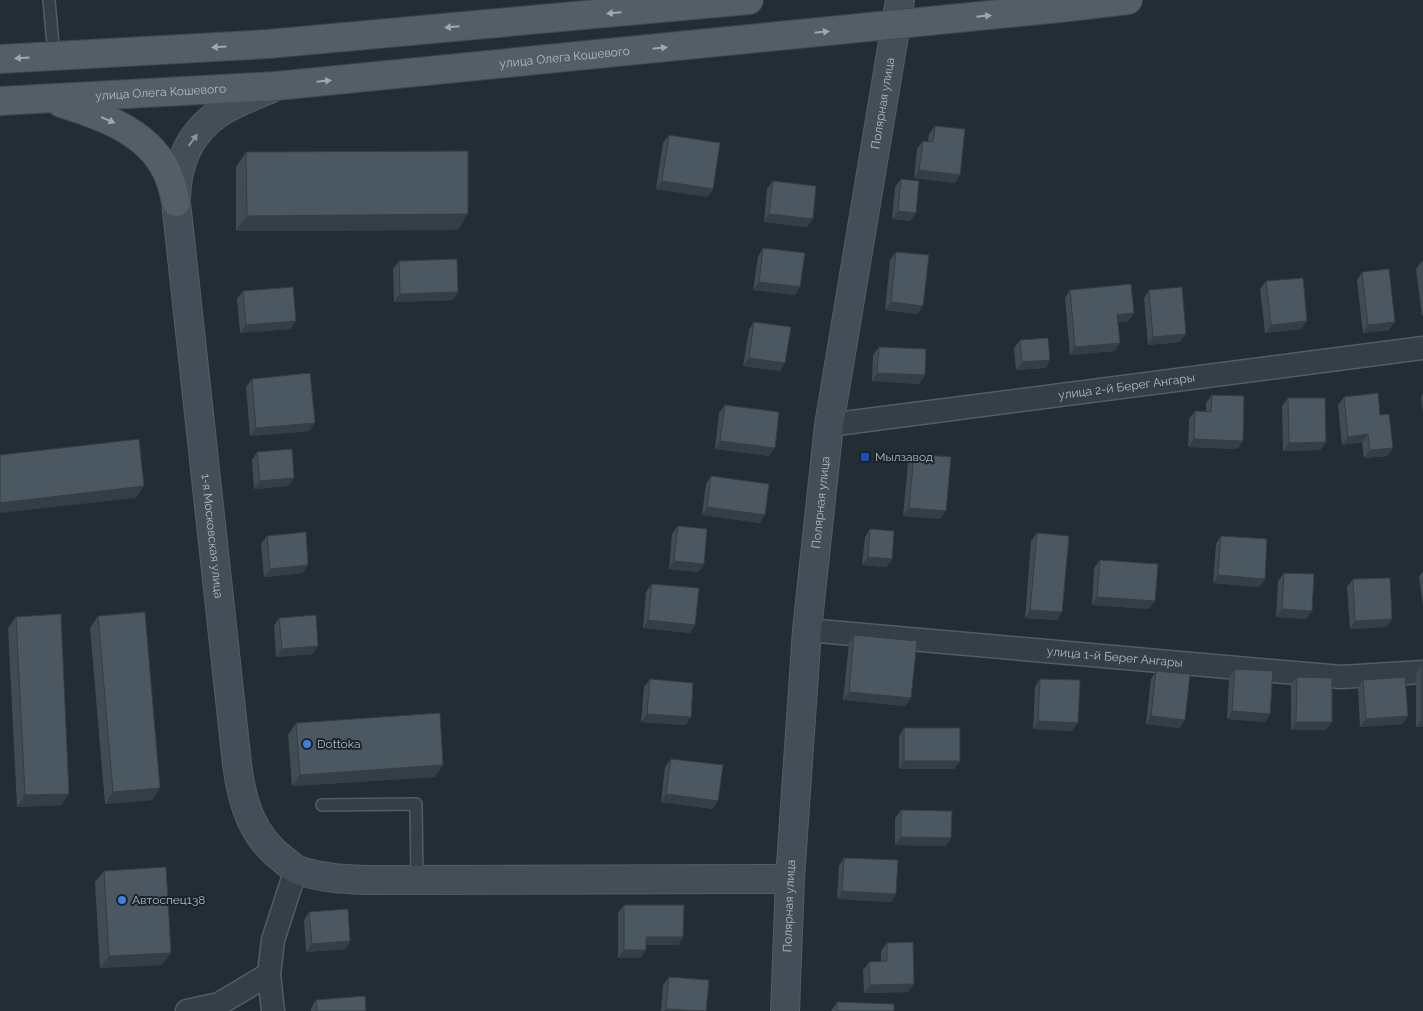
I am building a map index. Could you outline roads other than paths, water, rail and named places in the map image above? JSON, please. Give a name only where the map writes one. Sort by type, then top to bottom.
[{"type":"main road","points":[[0,60],[268,44],[749,0]]},
{"type":"main road","name":"Полярная улица","points":[[785,1011],[790,879],[807,630],[829,425],[900,0]]},
{"type":"main road","name":"улица Олега Кошевого","points":[[0,101],[276,86],[1128,0]]},
{"type":"main road","name":"1-я Московская улица","points":[[276,86],[238,102],[218,114],[202,129],[189,145],[181,162],[176,182],[176,202],[240,790],[253,825],[272,852],[296,869],[332,879],[790,879]]},
{"type":"main road","points":[[45,98],[91,113],[115,123],[134,134],[149,147],[161,162],[170,180],[176,202]]},
{"type":"street","name":"улица 2-й Берег Ангары","points":[[829,425],[1423,348]]},
{"type":"street","name":"улица 1-й Берег Ангары","points":[[807,630],[1341,677],[1423,672]]},
{"type":"street","points":[[273,1011],[269,974],[273,940],[296,869]]},
{"type":"street","points":[[187,1011],[219,1004],[269,974]]},
{"type":"lane","points":[[49,0],[54,56]]},
{"type":"lane","points":[[322,805],[416,804],[416,880]]},
{"type":"place","name":"Мылзавод","points":[[865,457]]},
{"type":"place","name":"Dottoka","points":[[307,744]]},
{"type":"place","name":"Автоспец138","points":[[122,900]]}]
